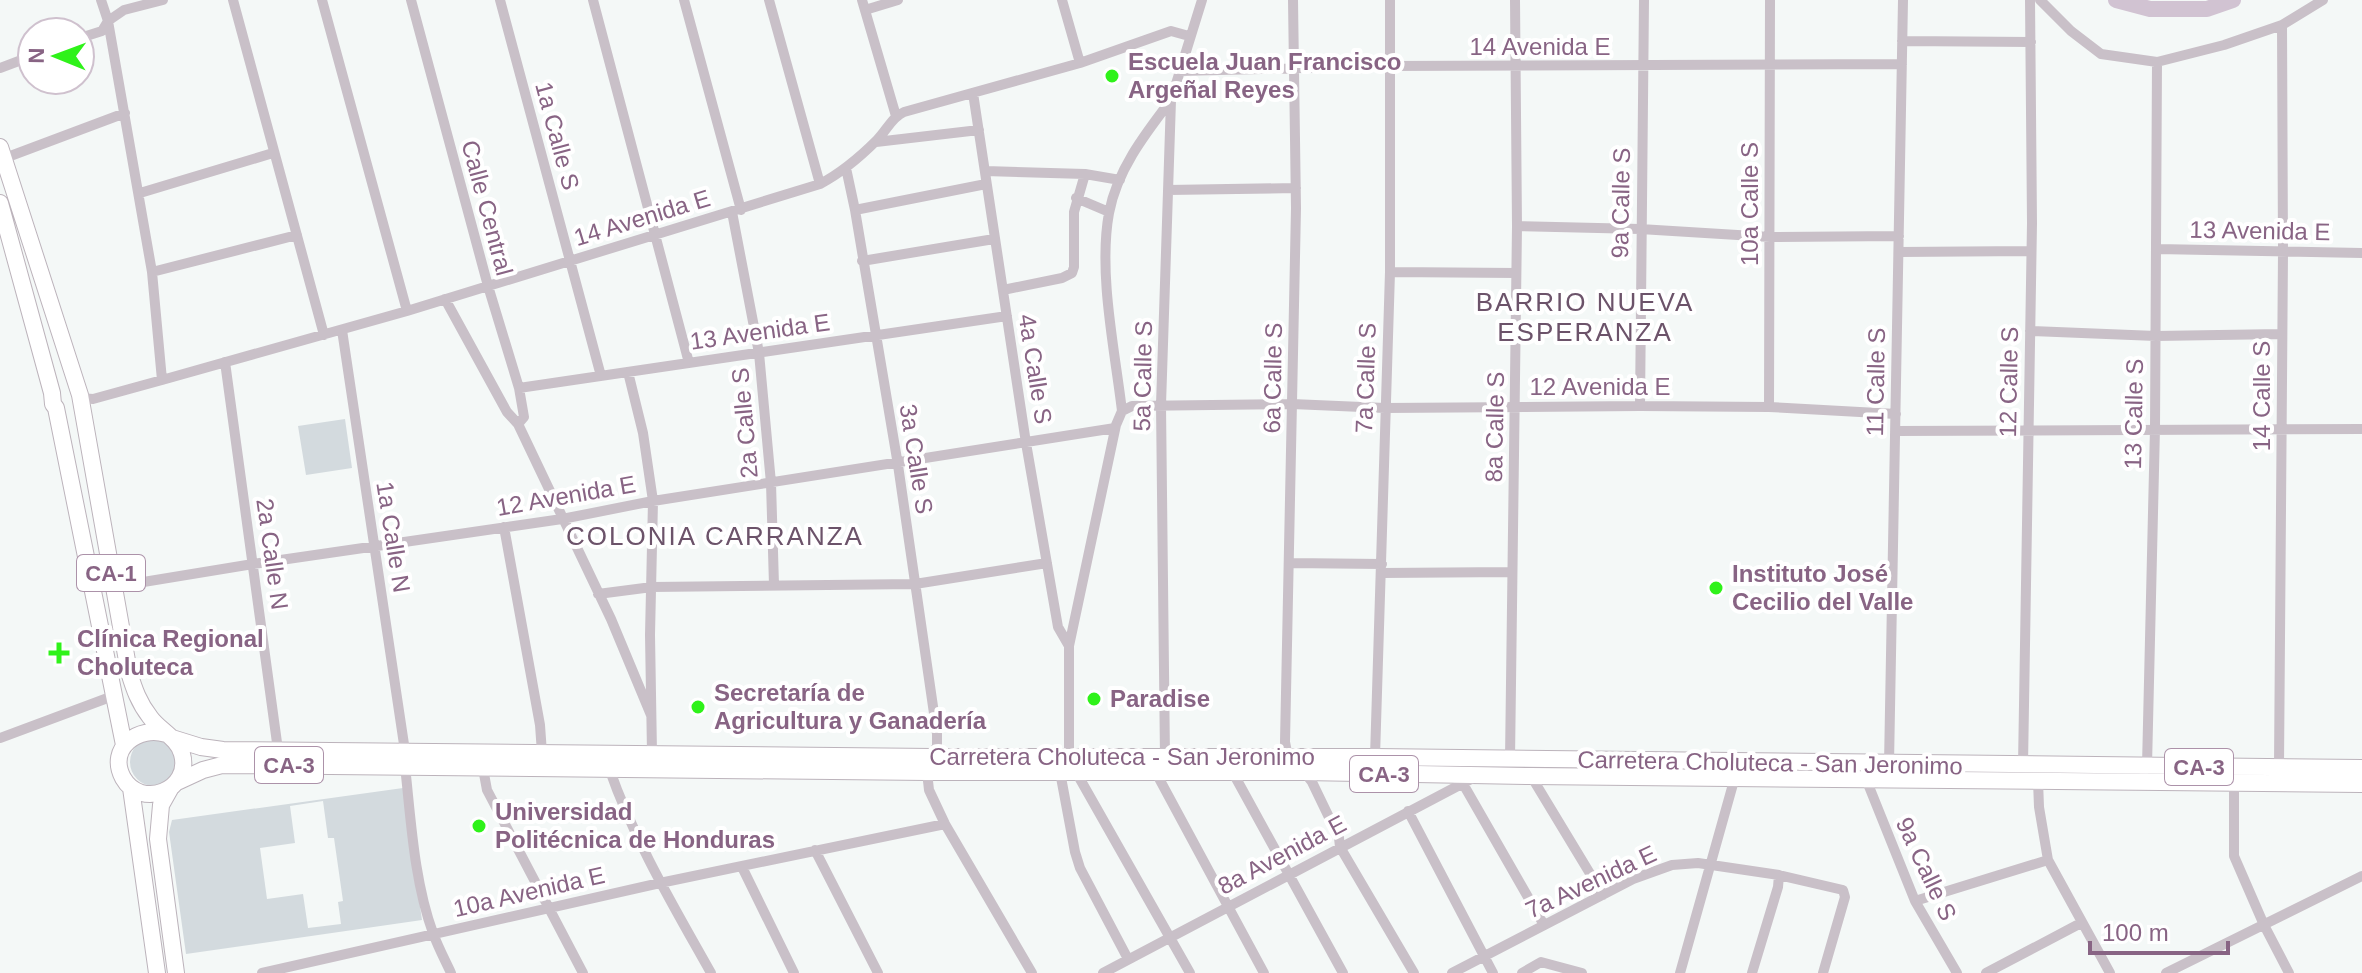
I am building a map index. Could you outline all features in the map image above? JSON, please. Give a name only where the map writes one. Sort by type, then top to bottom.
[{"type":"highway","name":"CA-1","points":[[2,152],[78,396],[136,696],[151,719],[178,746],[183,764],[161,805],[158,839],[176,973]]},
{"type":"highway","name":"CA-1","points":[[0,203],[3,226],[54,401],[124,745],[119,763],[120,773],[131,788],[157,973]]},
{"type":"highway","points":[[3,226],[19,227],[34,277],[44,285]]},
{"type":"highway","points":[[65,383],[78,396],[69,412],[54,401],[57,386],[65,383]]},
{"type":"highway","points":[[124,745],[130,738],[147,731],[169,736]]},
{"type":"highway","name":"Carretera Choluteca - San Jeronimo","points":[[169,736],[201,747],[223,750],[278,750],[609,768],[1068,767],[1297,762],[1375,757],[2362,768]]},
{"type":"highway","name":"Carretera Choluteca - San Jeronimo","points":[[482,760],[542,753],[652,753],[930,765]]},
{"type":"highway","name":"Carretera Choluteca - San Jeronimo","points":[[173,786],[203,770],[222,765],[405,758]]},
{"type":"highway","name":"Carretera Choluteca - San Jeronimo","points":[[1160,764],[1232,771],[1297,762],[1531,776],[2362,784]]},
{"type":"highway","points":[[131,788],[150,795],[173,786]]},
{"type":"street","points":[[101,0],[108,21],[140,193],[152,272],[162,380]]},
{"type":"street","points":[[96,33],[124,10],[163,0]]},
{"type":"street","points":[[233,0],[324,335]]},
{"type":"street","points":[[322,0],[407,311]]},
{"type":"street","name":"Calle Central","points":[[411,0],[488,286],[519,388],[524,417],[518,424]]},
{"type":"street","name":"1a Calle S","points":[[500,0],[601,376]]},
{"type":"street","points":[[593,0],[689,363]]},
{"type":"street","name":"2a Calle S","points":[[684,0],[736,211],[759,353],[771,483],[774,585]]},
{"type":"street","points":[[769,0],[820,184]]},
{"type":"street","points":[[898,0],[863,5],[896,116],[1080,63],[1171,31],[1189,36]]},
{"type":"street","points":[[1062,0],[1080,63]]},
{"type":"street","name":"5a Calle S","points":[[1160,764],[1161,405],[1171,100],[1202,0]]},
{"type":"street","name":"6a Calle S","points":[[1293,0],[1296,188],[1285,742],[1297,762]]},
{"type":"street","name":"7a Calle S","points":[[1375,757],[1390,272],[1390,0]]},
{"type":"street","name":"8a Calle S","points":[[1510,759],[1516,407],[1515,0]]},
{"type":"street","name":"9a Calle S","points":[[1640,406],[1644,0]]},
{"type":"street","name":"10a Calle S","points":[[1769,407],[1770,0]]},
{"type":"street","name":"11 Calle S","points":[[1889,764],[1903,0]]},
{"type":"street","name":"12 Calle S","points":[[2023,765],[2031,251],[2030,0]]},
{"type":"street","points":[[2040,0],[2071,31],[2101,54],[2157,62],[2224,45],[2282,25],[2323,0]]},
{"type":"street","name":"14 Calle S","points":[[2279,766],[2282,25]]},
{"type":"street","points":[[1902,41],[2031,42]]},
{"type":"street","name":"13 Calle S","points":[[2147,766],[2155,428],[2157,62]]},
{"type":"street","name":"14 Avenida E","points":[[1178,71],[1390,66],[1902,64]]},
{"type":"street","name":"4a Calle S","points":[[973,93],[1026,443],[1058,627],[1069,646]]},
{"type":"street","points":[[1127,408],[1108,297],[1109,212],[1120,180],[1139,142],[1171,100]]},
{"type":"street","points":[[2,152],[125,113]]},
{"type":"street","name":"14 Avenida E","points":[[78,396],[93,399],[342,330],[820,184],[846,168],[876,142],[896,116]]},
{"type":"street","points":[[876,142],[979,130]]},
{"type":"street","points":[[140,193],[273,153]]},
{"type":"street","name":"3a Calle S","points":[[846,168],[898,465],[937,734],[930,765],[929,790],[945,824],[1032,973]]},
{"type":"street","points":[[985,171],[1085,174],[1120,180]]},
{"type":"street","points":[[1003,290],[1062,278],[1072,273],[1076,198],[1085,174]]},
{"type":"street","points":[[855,210],[986,184]]},
{"type":"street","points":[[1168,190],[1296,188]]},
{"type":"street","points":[[1076,198],[1109,212]]},
{"type":"street","points":[[1517,226],[1770,237],[1899,236]]},
{"type":"street","points":[[152,272],[297,235]]},
{"type":"street","points":[[862,261],[994,239]]},
{"type":"street","name":"13 Avenida E","points":[[2157,249],[2362,253]]},
{"type":"street","points":[[1899,252],[2031,251]]},
{"type":"street","points":[[1390,272],[1516,273]]},
{"type":"street","name":"Calle Central","points":[[445,299],[507,412],[518,424],[651,715]]},
{"type":"street","name":"13 Avenida E","points":[[519,388],[1007,316]]},
{"type":"street","name":"1a Calle N","points":[[342,330],[405,758],[413,839],[433,934],[451,973]]},
{"type":"street","points":[[2030,331],[2156,336],[2281,334]]},
{"type":"street","name":"2a Calle N","points":[[225,362],[278,750]]},
{"type":"street","points":[[628,372],[643,433],[653,501],[652,753]]},
{"type":"street","name":"12 Avenida E","points":[[1127,408],[1292,404],[1385,408],[1769,407],[1896,414]]},
{"type":"street","name":"4a Calle S","points":[[1127,408],[1115,428],[1069,646],[1068,767],[1190,973]]},
{"type":"street","name":"12 Avenida E","points":[[113,587],[562,519],[653,501],[898,465],[1115,428]]},
{"type":"street","points":[[1895,431],[2362,429]]},
{"type":"street","points":[[504,527],[540,725],[542,753]]},
{"type":"street","points":[[598,594],[652,587],[915,584],[1047,563]]},
{"type":"street","points":[[1289,563],[1512,572]]},
{"type":"street","points":[[0,738],[113,696]]},
{"type":"street","points":[[482,760],[487,790],[583,973]]},
{"type":"street","points":[[1297,762],[1312,782],[1339,838],[1340,847],[1414,973]]},
{"type":"street","points":[[1160,764],[1264,973]]},
{"type":"street","points":[[2137,782],[2147,766]]},
{"type":"street","points":[[1068,767],[1075,852],[1080,868],[1128,959]]},
{"type":"street","points":[[609,768],[618,795],[660,883],[711,973]]},
{"type":"street","points":[[1232,771],[1343,973]]},
{"type":"street","name":"8a Avenida E","points":[[1109,972],[1170,936],[1480,775]]},
{"type":"street","points":[[1531,776],[1603,895]]},
{"type":"street","points":[[1680,973],[1735,777]]},
{"type":"street","name":"9a Calle S","points":[[1866,779],[1915,901],[1957,973]]},
{"type":"street","points":[[2038,781],[2048,860],[2110,973]]},
{"type":"street","points":[[1462,782],[1544,925]]},
{"type":"street","points":[[2234,782],[2234,856],[2289,973]]},
{"type":"street","points":[[1408,811],[1493,973]]},
{"type":"street","name":"10a Avenida E","points":[[262,973],[660,883],[945,824]]},
{"type":"street","points":[[815,850],[878,973]]},
{"type":"street","points":[[1915,901],[2048,860]]},
{"type":"street","name":"7a Avenida E","points":[[1452,973],[1633,879],[1672,865],[1698,863],[1779,875],[1843,890],[1845,897],[1823,973]]},
{"type":"street","points":[[742,867],[794,973]]},
{"type":"street","points":[[1752,973],[1779,875]]},
{"type":"street","points":[[2166,973],[2362,876]]},
{"type":"street","points":[[1986,973],[2081,923]]},
{"type":"street","points":[[325,959],[328,973]]},
{"type":"street","points":[[1522,973],[1541,962],[1582,973]]},
{"type":"shaded area","points":[[345,419],[352,468],[306,475],[298,426]]},
{"type":"shaded area","points":[[154,738],[171,745],[178,762],[171,779],[154,786],[137,779],[130,762],[137,745]]},
{"type":"shaded area","points":[[403,788],[422,920],[186,954],[169,832],[172,820]],"holes":[[[323,801],[328,838],[334,838],[343,901],[338,902],[341,924],[308,928],[303,894],[267,899],[260,848],[295,843],[290,806]]]},
{"type":"waterway","points":[[2116,0],[2150,9],[2207,9],[2233,0]]},
{"type":"place","name":"Escuela Juan Francisco Argeñal Reyes","points":[[1112,76]]},
{"type":"place","name":"Instituto José Cecilio del Valle","points":[[1716,588]]},
{"type":"place","name":"Clínica Regional Choluteca","points":[[59,653]]},
{"type":"place","name":"Paradise","points":[[1094,699]]},
{"type":"place","name":"Secretaría de Agricultura y Ganadería","points":[[698,707]]},
{"type":"place","name":"Universidad Politécnica de Honduras","points":[[479,826]]},
{"type":"district","name":"BARRIO NUEVA ESPERANZA","points":[[1585,317]]},
{"type":"district","name":"COLONIA CARRANZA","points":[[715,536]]}]
